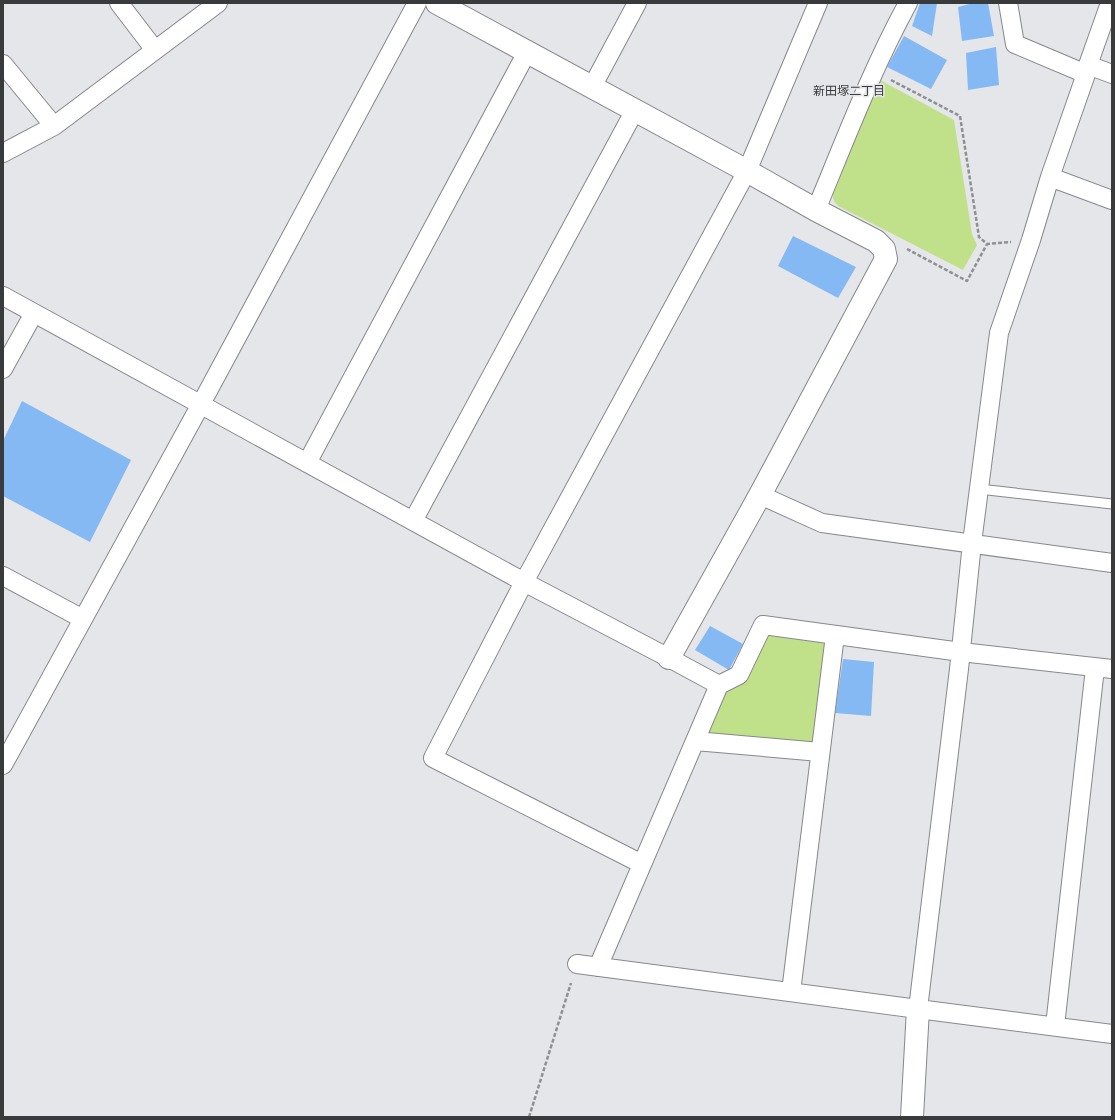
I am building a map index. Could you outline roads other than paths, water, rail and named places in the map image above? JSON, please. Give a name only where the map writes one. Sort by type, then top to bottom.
[{"type":"street","points":[[119,3],[155,50]]},
{"type":"street","points":[[3,153],[54,126],[218,3]]},
{"type":"street","points":[[3,765],[201,404],[417,3]]},
{"type":"street","points":[[437,3],[816,210],[876,241],[884,249],[886,259],[760,495],[669,658]]},
{"type":"street","points":[[592,87],[637,3]]},
{"type":"street","points":[[642,864],[432,758],[524,582],[747,171],[818,3]]},
{"type":"street","points":[[816,210],[874,71],[908,3]]},
{"type":"street","points":[[1008,3],[1015,44],[1087,70],[1112,74]]},
{"type":"street","points":[[912,1117],[918,1009],[961,652],[972,543],[999,333],[1031,240],[1050,177],[1110,3]]},
{"type":"street","points":[[307,463],[527,52]]},
{"type":"street","points":[[3,64],[54,126]]},
{"type":"street","points":[[413,521],[635,110]]},
{"type":"street","points":[[1050,177],[1112,200]]},
{"type":"street","points":[[3,296],[524,582],[719,685]]},
{"type":"street","points":[[3,369],[34,313]]},
{"type":"street","points":[[760,495],[822,523],[1112,562]]},
{"type":"street","points":[[3,576],[83,619]]},
{"type":"street","points":[[598,967],[719,685],[739,675],[763,625],[961,652],[1104,668],[1056,1026]]},
{"type":"street","points":[[791,992],[835,635]]},
{"type":"street","points":[[695,741],[820,752]]},
{"type":"street","points":[[577,964],[1112,1034]]},
{"type":"lane","points":[[979,489],[1112,504]]},
{"type":"district","name":"新田塚二丁目","points":[[849,91]]}]
